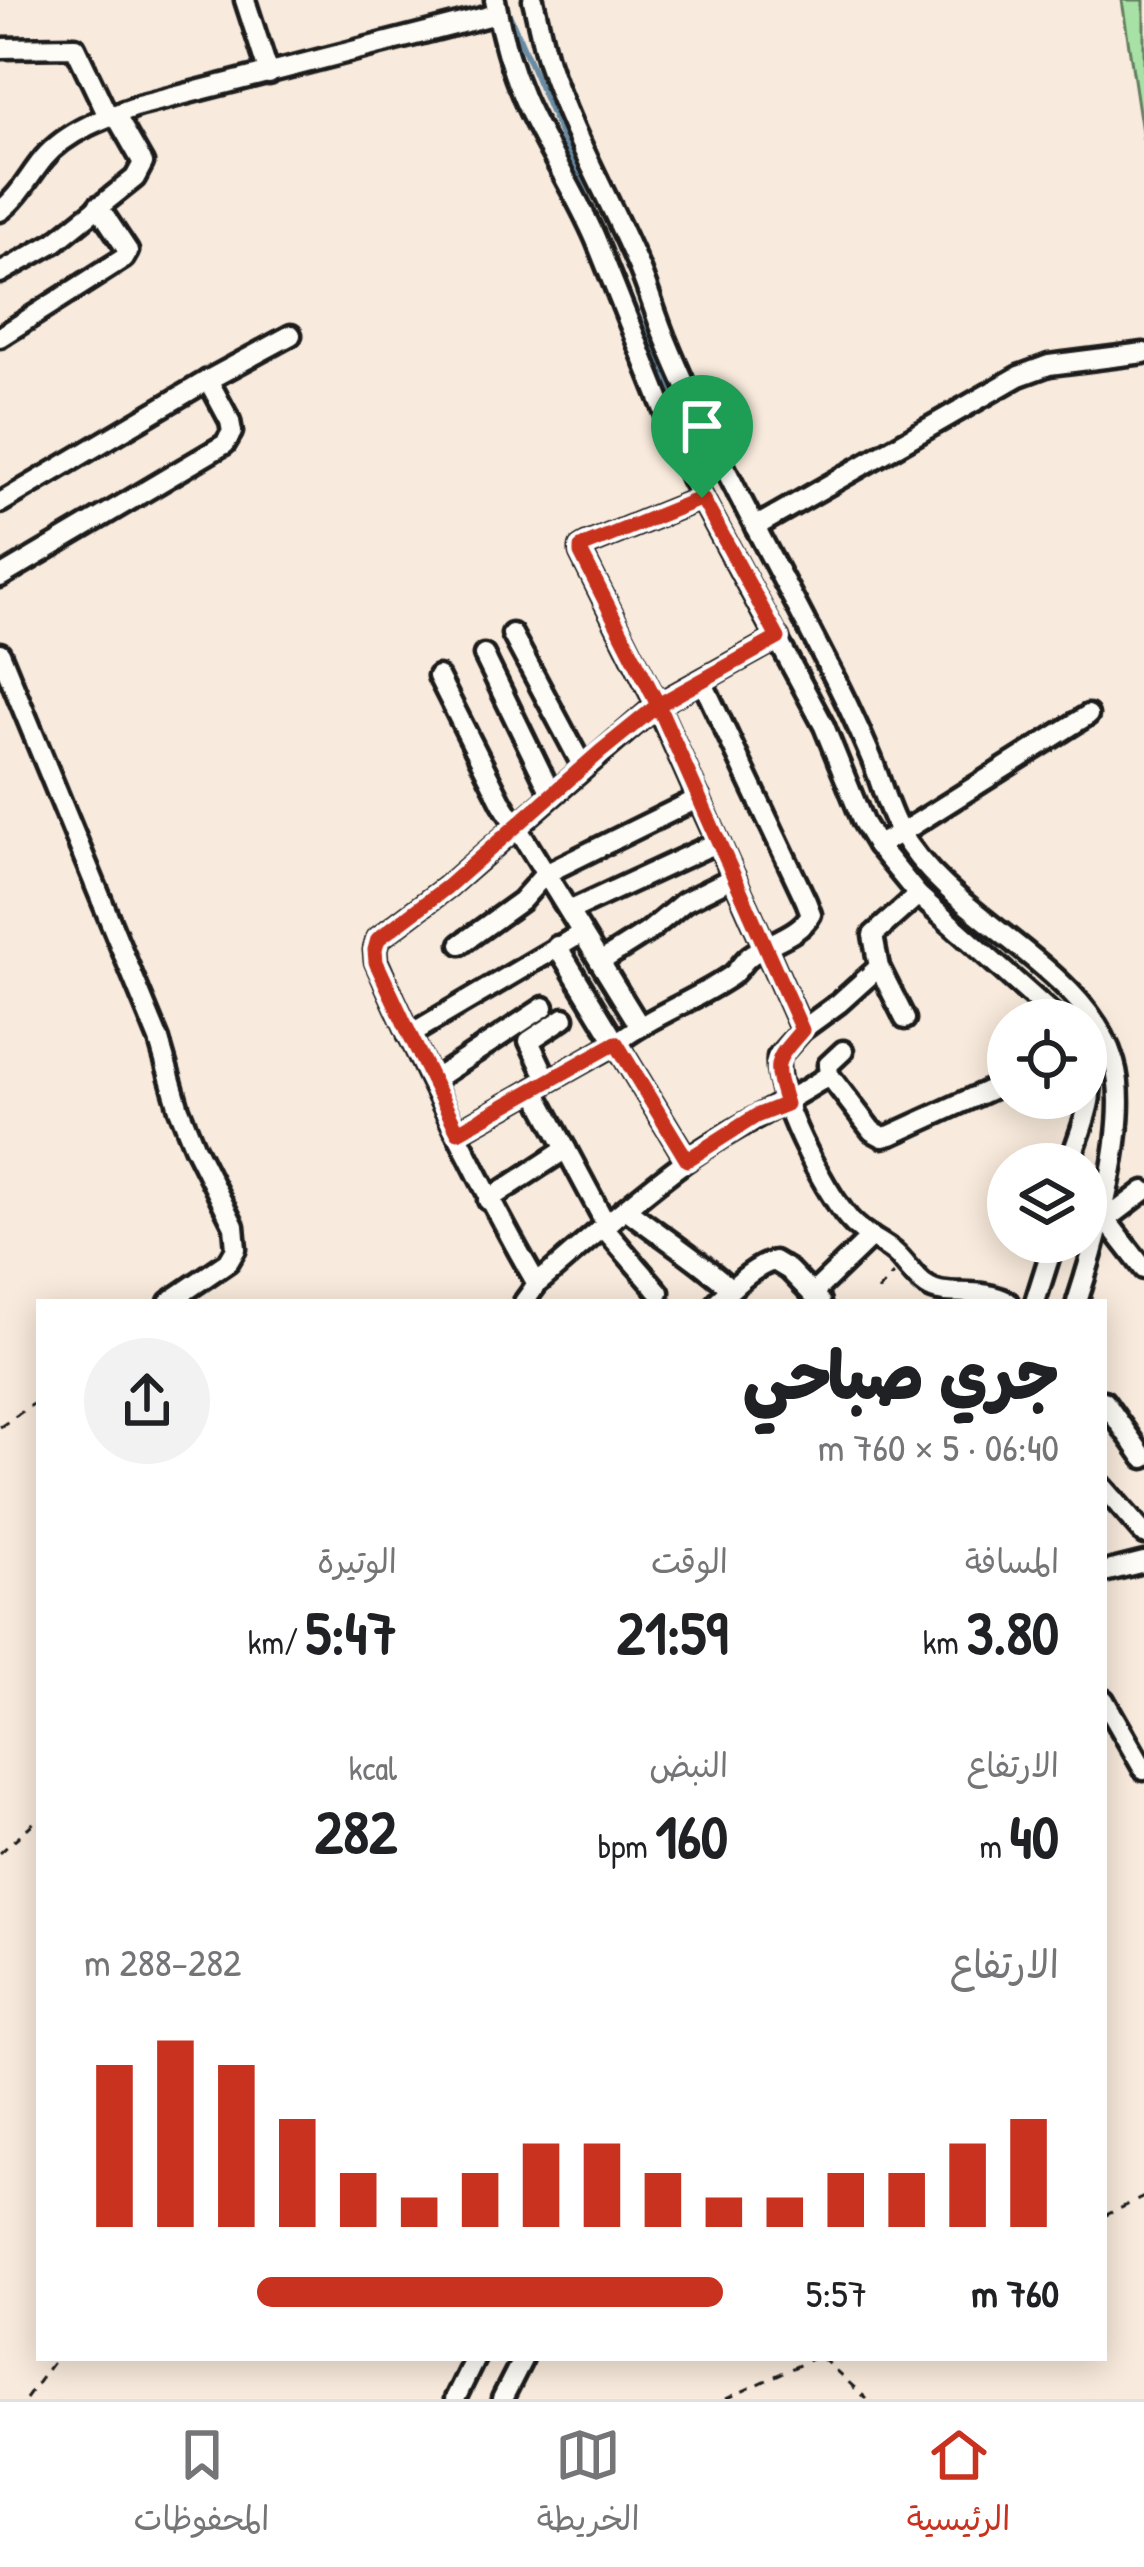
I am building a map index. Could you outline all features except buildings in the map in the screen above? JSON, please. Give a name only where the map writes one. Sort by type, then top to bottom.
[{"type":"street","points":[[244,0],[269,74]]},
{"type":"street","points":[[533,0],[548,62],[641,272],[665,339],[834,678],[901,833],[936,877],[1073,996],[1101,1029],[1115,1065],[1119,1105],[1107,1167]]},
{"type":"street","points":[[0,211],[63,140],[111,115],[496,7],[523,98],[581,205],[691,478],[824,726],[862,822],[918,895],[1035,999]]},
{"type":"street","points":[[0,48],[75,47],[142,163],[135,178],[44,250],[0,273]]},
{"type":"street","points":[[0,337],[124,258],[128,251],[98,206]]},
{"type":"street","points":[[0,503],[290,335]]},
{"type":"street","points":[[755,527],[1019,376],[1049,365],[1144,353]]},
{"type":"street","points":[[0,577],[225,444],[232,432],[230,421],[208,380]]},
{"type":"street","points":[[702,498],[581,548],[658,705],[802,1030]]},
{"type":"street","points":[[512,634],[583,767]]},
{"type":"street","points":[[537,1284],[488,1200],[376,962],[378,939],[447,887],[658,705],[778,638]]},
{"type":"street","points":[[0,653],[137,982],[194,1146],[234,1226],[236,1250],[229,1261],[173,1299]]},
{"type":"street","points":[[484,655],[552,794]]},
{"type":"street","points":[[438,676],[516,827],[639,1025]]},
{"type":"street","points":[[458,1132],[730,976],[745,959],[808,920],[811,914],[702,681]]},
{"type":"street","points":[[877,845],[1088,716]]},
{"type":"street","points":[[461,944],[521,901],[545,874],[699,798]]},
{"type":"street","points":[[568,910],[718,842]]},
{"type":"street","points":[[600,962],[650,931],[684,902],[734,877]]},
{"type":"street","points":[[905,1018],[879,968],[873,935],[918,895]]},
{"type":"street","points":[[410,1035],[582,932]]},
{"type":"street","points":[[557,946],[687,1160]]},
{"type":"street","points":[[879,968],[802,1030],[778,1057],[786,1104],[826,1188],[851,1223],[896,1254],[932,1289],[983,1292],[1000,1299]]},
{"type":"street","points":[[433,1081],[544,1007]]},
{"type":"street","points":[[564,1018],[529,1041],[541,1085],[566,1149],[605,1226],[659,1292]]},
{"type":"street","points":[[843,1051],[828,1064],[830,1075],[872,1131],[883,1137],[987,1092]]},
{"type":"street","points":[[526,1299],[537,1284],[687,1160],[830,1075]]},
{"type":"street","points":[[488,1200],[566,1149]]},
{"type":"street","points":[[1107,1212],[1144,1191]]},
{"type":"street","points":[[626,1209],[704,1265],[724,1296],[761,1265],[774,1262],[781,1263],[816,1298],[871,1237]]},
{"type":"street","points":[[1107,1229],[1144,1269]]},
{"type":"street","points":[[1037,1299],[1048,1263]]},
{"type":"street","points":[[1077,1299],[1086,1263]]},
{"type":"street","points":[[1107,1405],[1144,1458]]},
{"type":"street","points":[[1107,1491],[1144,1534]]},
{"type":"street","points":[[1107,1572],[1144,1562]]},
{"type":"street","points":[[1107,1705],[1144,1770]]},
{"type":"street","points":[[454,2399],[473,2361]]},
{"type":"street","points":[[502,2399],[521,2361]]},
{"type":"path","points":[[0,1427],[36,1402]]},
{"type":"path","points":[[0,1853],[36,1821]]},
{"type":"path","points":[[1107,2215],[1144,2197]]},
{"type":"path","points":[[26,2399],[54,2361]]},
{"type":"path","points":[[726,2399],[808,2361]]},
{"type":"path","points":[[825,2361],[867,2399]]},
{"type":"green space","points":[[1122,0],[1144,0],[1144,145]]},
{"type":"waterway","points":[[503,0],[694,446]]},
{"type":"route","points":[[702,498],[586,545],[581,553],[658,705],[802,1030],[778,1057],[786,1104],[756,1116],[687,1160],[616,1043],[458,1132],[376,962],[378,939],[447,887],[658,705],[778,638],[702,498]]}]
